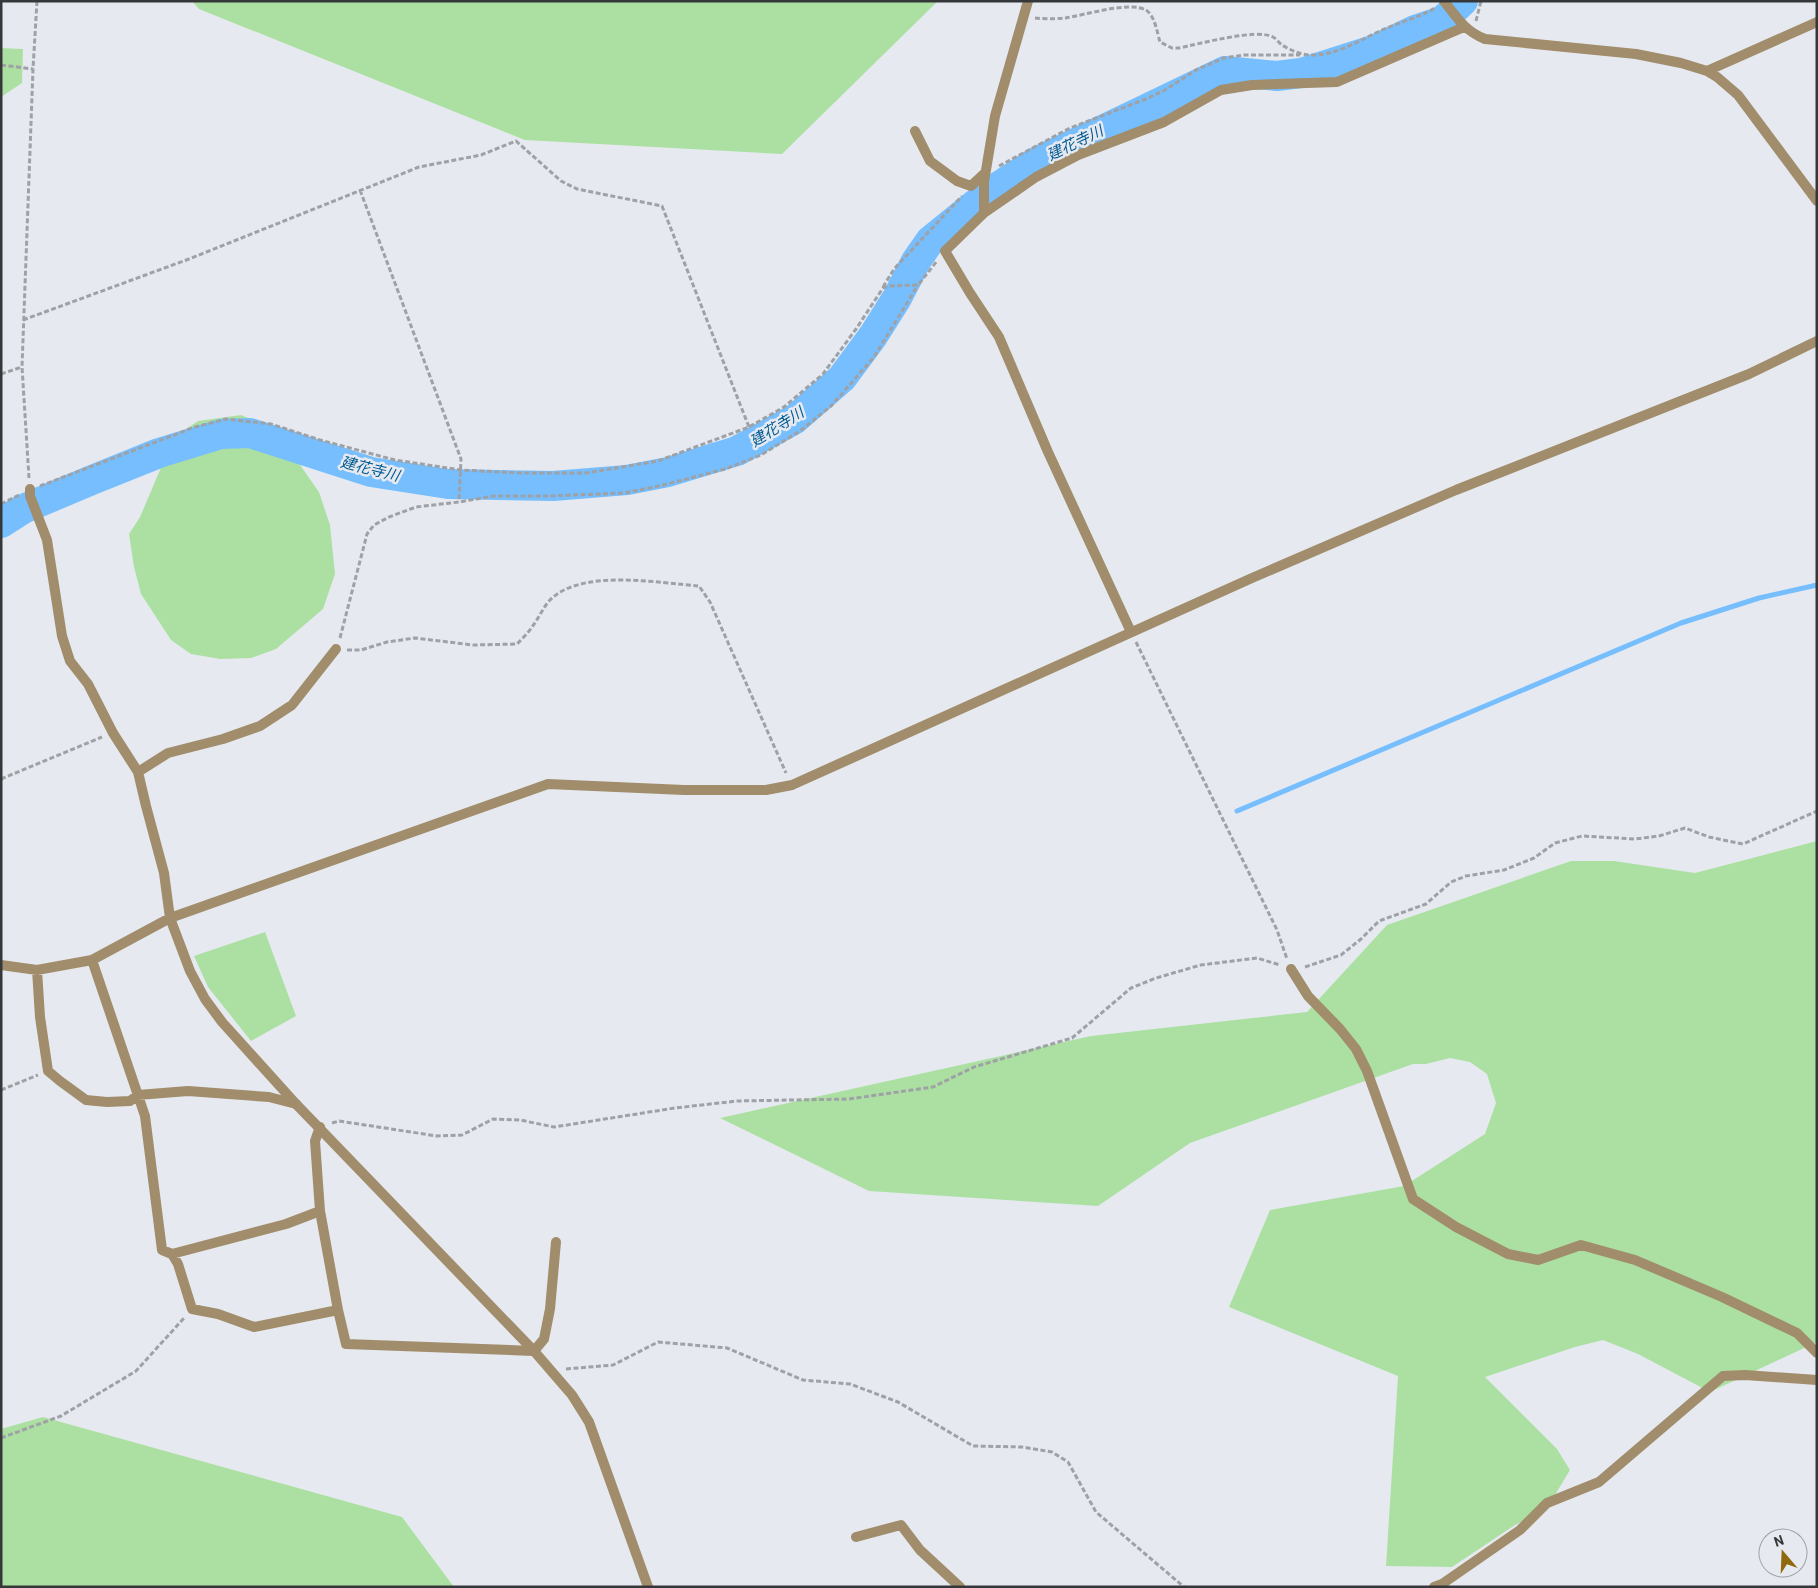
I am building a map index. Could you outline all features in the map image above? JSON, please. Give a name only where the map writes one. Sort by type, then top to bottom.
[{"type":"street","points":[[984,209],[985,177],[995,116],[1028,1]]},
{"type":"street","points":[[1445,3],[1463,26],[1473,35],[1485,39],[1636,54],[1681,63],[1707,71],[1738,95],[1817,201]]},
{"type":"street","points":[[1707,71],[1817,22]]},
{"type":"street","points":[[1131,632],[1048,452],[999,337],[945,251],[984,209],[1036,177],[1078,155],[1164,122],[1221,90],[1252,85],[1337,82],[1463,26]]},
{"type":"street","points":[[915,131],[930,161],[957,181],[971,186],[985,177]]},
{"type":"street","points":[[1,965],[37,970],[92,960],[170,918],[548,784],[684,790],[766,790],[792,785],[1252,578],[1456,490],[1749,374],[1817,341]]},
{"type":"street","points":[[30,493],[47,540],[62,636],[70,661],[88,684],[113,733],[138,772],[164,873],[170,918],[190,971],[205,1000],[222,1022],[296,1104],[534,1351],[572,1395],[589,1422],[648,1587]]},
{"type":"street","points":[[138,772],[168,753],[223,739],[260,726],[292,705],[336,648]]},
{"type":"street","points":[[92,960],[145,1116],[162,1250],[172,1254],[286,1224],[320,1211]]},
{"type":"street","points":[[1291,969],[1308,996],[1356,1049],[1367,1071],[1413,1199],[1456,1228],[1508,1254],[1538,1260],[1581,1245],[1635,1260],[1722,1297],[1797,1333],[1817,1353]]},
{"type":"street","points":[[37,970],[40,1017],[48,1071],[86,1100],[107,1102],[130,1101],[138,1095],[188,1091],[269,1097],[296,1104]]},
{"type":"street","points":[[320,1127],[315,1141],[320,1211],[346,1344],[534,1351]]},
{"type":"street","points":[[534,1351],[544,1339],[550,1310],[556,1242]]},
{"type":"street","points":[[172,1254],[178,1264],[192,1309],[218,1314],[254,1327],[338,1310]]},
{"type":"street","points":[[1434,1587],[1442,1584],[1520,1530],[1547,1503],[1599,1482],[1723,1376],[1744,1375],[1817,1380]]},
{"type":"street","points":[[856,1537],[901,1525],[920,1550],[960,1587]]},
{"type":"path","points":[[37,1],[22,367],[30,493],[195,427],[226,419],[271,424],[320,440],[395,460],[461,471],[522,473],[586,472],[658,461],[749,427],[784,407],[823,374],[856,329],[894,269],[971,186]]},
{"type":"path","points":[[985,177],[1070,128],[1146,99],[1196,70],[1224,58],[1244,55],[1321,54],[1346,47],[1383,29],[1422,16],[1445,3]]},
{"type":"path","points":[[1024,18],[1064,18],[1121,7],[1133,8],[1145,10],[1151,15],[1160,42],[1172,48],[1232,37],[1261,34],[1273,37],[1296,52],[1310,55]]},
{"type":"path","points":[[1,65],[33,69]]},
{"type":"path","points":[[23,320],[189,259],[419,167],[481,155],[516,141],[560,181],[577,188],[662,206],[749,427]]},
{"type":"path","points":[[360,190],[461,460],[459,502]]},
{"type":"path","points":[[792,785],[710,602],[699,586],[618,580],[573,585],[551,599],[532,628],[517,644],[473,645],[415,638],[387,642],[361,650],[336,648],[367,534],[374,525],[416,507],[494,496],[548,496],[624,492],[663,485],[725,468],[761,455],[800,431],[831,406],[874,356],[918,285],[945,251]]},
{"type":"path","points":[[883,288],[918,285]]},
{"type":"path","points":[[1,374],[22,367]]},
{"type":"path","points":[[1131,632],[1277,930],[1291,969]]},
{"type":"path","points":[[1,779],[113,733]]},
{"type":"path","points":[[320,1127],[339,1121],[437,1136],[462,1135],[493,1119],[520,1120],[554,1126],[737,1101],[849,1099],[933,1087],[974,1067],[1072,1038],[1131,988],[1156,978],[1201,965],[1258,958],[1291,969],[1308,966],[1341,955],[1362,939],[1379,921],[1426,904],[1451,882],[1466,876],[1504,870],[1534,858],[1555,843],[1582,836],[1635,838],[1659,836],[1685,828],[1709,837],[1743,844],[1817,811]]},
{"type":"path","points":[[1,1090],[48,1071]]},
{"type":"path","points":[[1,1438],[61,1416],[136,1371],[192,1309]]},
{"type":"path","points":[[551,1371],[613,1365],[658,1342],[727,1348],[803,1380],[850,1384],[898,1402],[973,1446],[1022,1447],[1052,1452],[1068,1462],[1096,1512],[1184,1587]]},
{"type":"green space","points":[[192,1],[938,1],[782,154],[525,140],[199,9]]},
{"type":"green space","points":[[1,48],[23,49],[22,83],[1,97]]},
{"type":"green space","points":[[241,415],[275,429],[319,492],[330,525],[335,574],[323,609],[276,649],[251,658],[220,659],[191,654],[171,640],[141,594],[134,567],[129,534],[140,517],[174,437],[198,421]]},
{"type":"green space","points":[[1817,841],[1817,1342],[1710,1392],[1638,1354],[1603,1340],[1575,1347],[1485,1377],[1557,1449],[1570,1470],[1546,1510],[1515,1525],[1452,1567],[1386,1566],[1398,1376],[1229,1307],[1270,1210],[1404,1186],[1485,1134],[1496,1103],[1487,1074],[1470,1062],[1450,1058],[1426,1064],[1413,1064],[1190,1143],[1098,1206],[869,1191],[720,1118],[1091,1036],[1307,1012],[1387,925],[1571,861],[1614,861],[1695,873]]},
{"type":"green space","points":[[265,932],[296,1016],[251,1041],[208,987],[194,956]]},
{"type":"green space","points":[[43,1417],[402,1517],[454,1587],[1,1587],[1,1429]]},
{"type":"waterway","name":"建花寺川","points":[[1,523],[23,509],[92,480],[159,453],[221,434],[250,433],[371,472],[448,484],[553,486],[627,480],[668,472],[737,451],[795,419],[842,378],[873,336],[897,298],[916,261],[930,241],[993,190],[1036,162],[1225,71],[1277,76],[1301,73],[1376,49],[1415,30],[1442,21],[1463,1]]},
{"type":"waterway","points":[[1237,811],[1681,623],[1759,598],[1817,585]]}]
